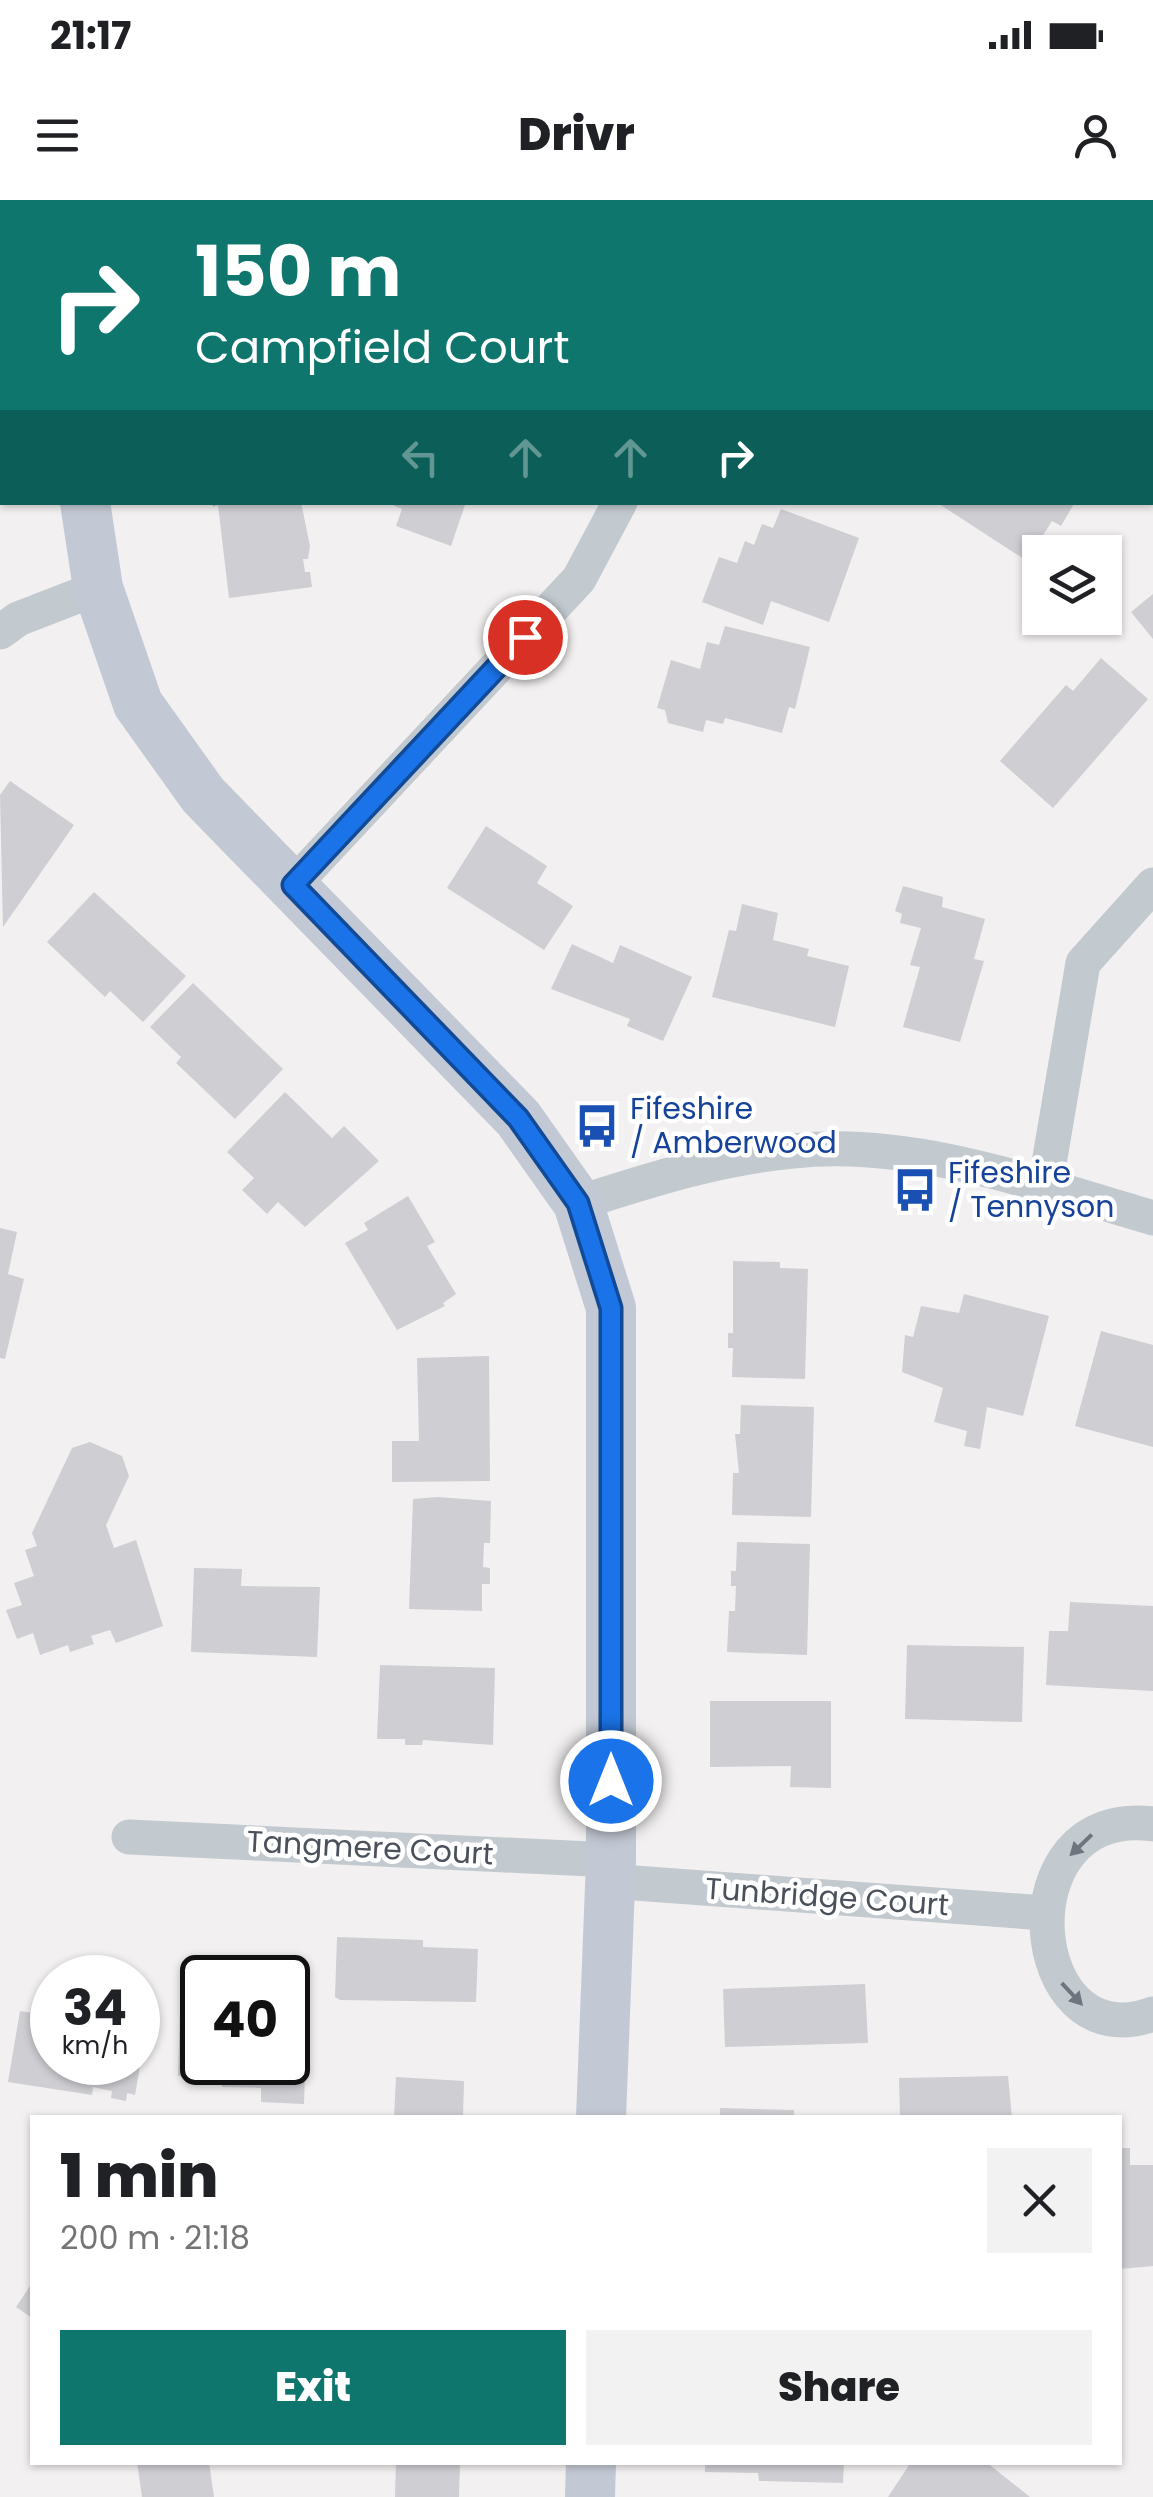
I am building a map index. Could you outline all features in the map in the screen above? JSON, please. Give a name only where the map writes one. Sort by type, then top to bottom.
[{"type":"street","points":[[84,505],[98,588],[138,704],[203,795],[518,1118],[578,1203],[611,1308],[610,1871],[601,2115]]},
{"type":"street","points":[[293,885],[579,579],[618,505]]},
{"type":"street","points":[[0,632],[18,619],[98,588]]},
{"type":"street","points":[[1045,1186],[1082,963],[1153,885]]},
{"type":"street","points":[[578,1203],[690,1167],[797,1150],[911,1154],[1045,1186],[1153,1218]]},
{"type":"street","points":[[1153,1824],[1108,1824],[1084,1839],[1061,1866],[1045,1913],[1048,1954],[1065,1989],[1085,2007],[1112,2018],[1140,2019],[1153,2014]]},
{"type":"street","name":"Tangmere Court","points":[[128,1837],[610,1871]]},
{"type":"street","name":"Tunbridge Court","points":[[610,1871],[1045,1913]]},
{"type":"street","points":[[590,2497],[591,2465]]},
{"type":"building","points":[[218,505],[302,505],[310,546],[308,559],[303,559],[312,587],[229,598]]},
{"type":"building","points":[[393,505],[465,505],[451,546],[396,526],[402,509]]},
{"type":"building","points":[[941,505],[1073,505],[1061,526],[1052,521],[1043,535],[1022,535],[1022,558]]},
{"type":"building","points":[[781,509],[859,538],[829,622],[771,601],[763,625],[702,602],[719,557],[737,563],[745,541],[754,545],[762,524],[773,528]]},
{"type":"building","points":[[1153,594],[1153,639],[1131,612]]},
{"type":"building","points":[[725,626],[810,647],[795,709],[789,707],[782,733],[725,718],[723,724],[706,720],[703,732],[668,723],[665,710],[657,708],[671,660],[700,669],[707,642],[719,645]]},
{"type":"building","points":[[1101,658],[1148,699],[1053,808],[1000,761],[1066,685],[1073,691]]},
{"type":"building","points":[[10,781],[74,825],[3,927],[0,795]]},
{"type":"building","points":[[486,826],[547,866],[537,883],[573,906],[544,950],[447,888]]},
{"type":"building","points":[[903,886],[943,897],[942,907],[985,919],[974,959],[984,961],[960,1042],[903,1027],[920,967],[910,965],[921,928],[900,923],[902,914],[895,911]]},
{"type":"building","points":[[94,892],[186,976],[143,1022],[110,991],[105,997],[47,942]]},
{"type":"building","points":[[742,904],[778,913],[773,940],[809,949],[807,956],[849,966],[835,1027],[712,997],[729,930],[736,931]]},
{"type":"building","points":[[572,944],[613,963],[620,945],[692,977],[663,1041],[627,1026],[630,1019],[551,989]]},
{"type":"building","points":[[193,983],[283,1069],[235,1119],[176,1063],[181,1057],[150,1027]]},
{"type":"building","points":[[285,1092],[332,1138],[344,1126],[379,1161],[305,1227],[278,1202],[267,1214],[242,1190],[254,1178],[227,1152]]},
{"type":"building","points":[[408,1196],[435,1242],[427,1246],[456,1294],[443,1303],[445,1306],[397,1330],[345,1243],[368,1230],[364,1223]]},
{"type":"building","points":[[0,1228],[17,1232],[8,1274],[24,1279],[5,1359],[0,1358]]},
{"type":"building","points":[[733,1261],[780,1262],[780,1268],[808,1269],[805,1379],[732,1377],[733,1348],[728,1348],[728,1333],[733,1333]]},
{"type":"building","points":[[964,1294],[1049,1316],[1023,1416],[987,1407],[980,1449],[964,1446],[967,1431],[934,1422],[943,1388],[902,1372],[905,1335],[913,1337],[921,1306],[959,1313]]},
{"type":"building","points":[[1101,1331],[1153,1345],[1153,1447],[1075,1426]]},
{"type":"building","points":[[489,1356],[490,1481],[392,1482],[392,1441],[419,1441],[417,1358]]},
{"type":"building","points":[[741,1405],[814,1407],[811,1517],[732,1515],[733,1473],[739,1473],[735,1434],[740,1434]]},
{"type":"building","points":[[90,1442],[122,1456],[129,1476],[106,1525],[114,1548],[136,1540],[163,1626],[116,1643],[110,1630],[91,1636],[94,1644],[70,1652],[68,1645],[40,1655],[33,1633],[17,1639],[6,1610],[22,1605],[14,1583],[34,1576],[25,1550],[37,1546],[32,1533],[72,1448]]},
{"type":"building","points":[[413,1499],[491,1501],[490,1543],[484,1543],[483,1567],[490,1568],[490,1584],[482,1584],[482,1611],[409,1609]]},
{"type":"building","points":[[737,1542],[810,1544],[807,1655],[727,1652],[729,1611],[735,1611],[736,1586],[731,1586],[731,1571],[736,1571]]},
{"type":"building","points":[[194,1568],[242,1569],[241,1586],[320,1587],[317,1657],[191,1652]]},
{"type":"building","points":[[1070,1602],[1153,1606],[1153,1691],[1046,1685],[1049,1631],[1068,1631]]},
{"type":"building","points":[[907,1645],[1024,1647],[1022,1722],[905,1719]]},
{"type":"building","points":[[380,1665],[495,1668],[493,1745],[423,1740],[422,1745],[405,1745],[405,1739],[377,1739]]},
{"type":"building","points":[[710,1701],[831,1701],[831,1788],[790,1787],[791,1766],[710,1767]]},
{"type":"building","points":[[337,1937],[423,1940],[423,1947],[478,1949],[476,2002],[340,2000],[335,1997]]},
{"type":"building","points":[[865,1984],[868,2043],[725,2047],[723,1989]]},
{"type":"building","points":[[20,2011],[30,2013],[30,2085],[137,2085],[135,2095],[127,2093],[126,2101],[111,2098],[112,2091],[93,2087],[92,2095],[8,2082]]},
{"type":"building","points":[[180,2013],[180,2076],[178,2076]]},
{"type":"building","points":[[1008,2076],[1012,2115],[900,2115],[899,2078]]},
{"type":"building","points":[[396,2077],[464,2081],[463,2115],[394,2115]]},
{"type":"building","points":[[305,2085],[304,2104],[261,2102],[261,2088],[222,2087]]},
{"type":"building","points":[[720,2108],[794,2110],[794,2115],[720,2115]]},
{"type":"building","points":[[1122,2148],[1130,2148],[1130,2165],[1153,2165],[1153,2266],[1122,2269]]},
{"type":"building","points":[[30,2286],[30,2317],[16,2307]]},
{"type":"building","points":[[137,2465],[209,2465],[214,2497],[142,2497]]},
{"type":"building","points":[[396,2465],[460,2465],[459,2497],[395,2497]]},
{"type":"building","points":[[705,2465],[844,2465],[843,2483],[759,2481],[758,2473],[705,2472]]},
{"type":"building","points":[[909,2465],[990,2465],[1030,2497],[888,2497]]},
{"type":"place","name":"Fifeshire / Amberwood","points":[[597,1126]]},
{"type":"place","name":"Fifeshire / Tennyson","points":[[915,1190]]},
{"type":"route","points":[[525,637],[293,885],[518,1118],[578,1203],[611,1308],[611,1781]]}]
